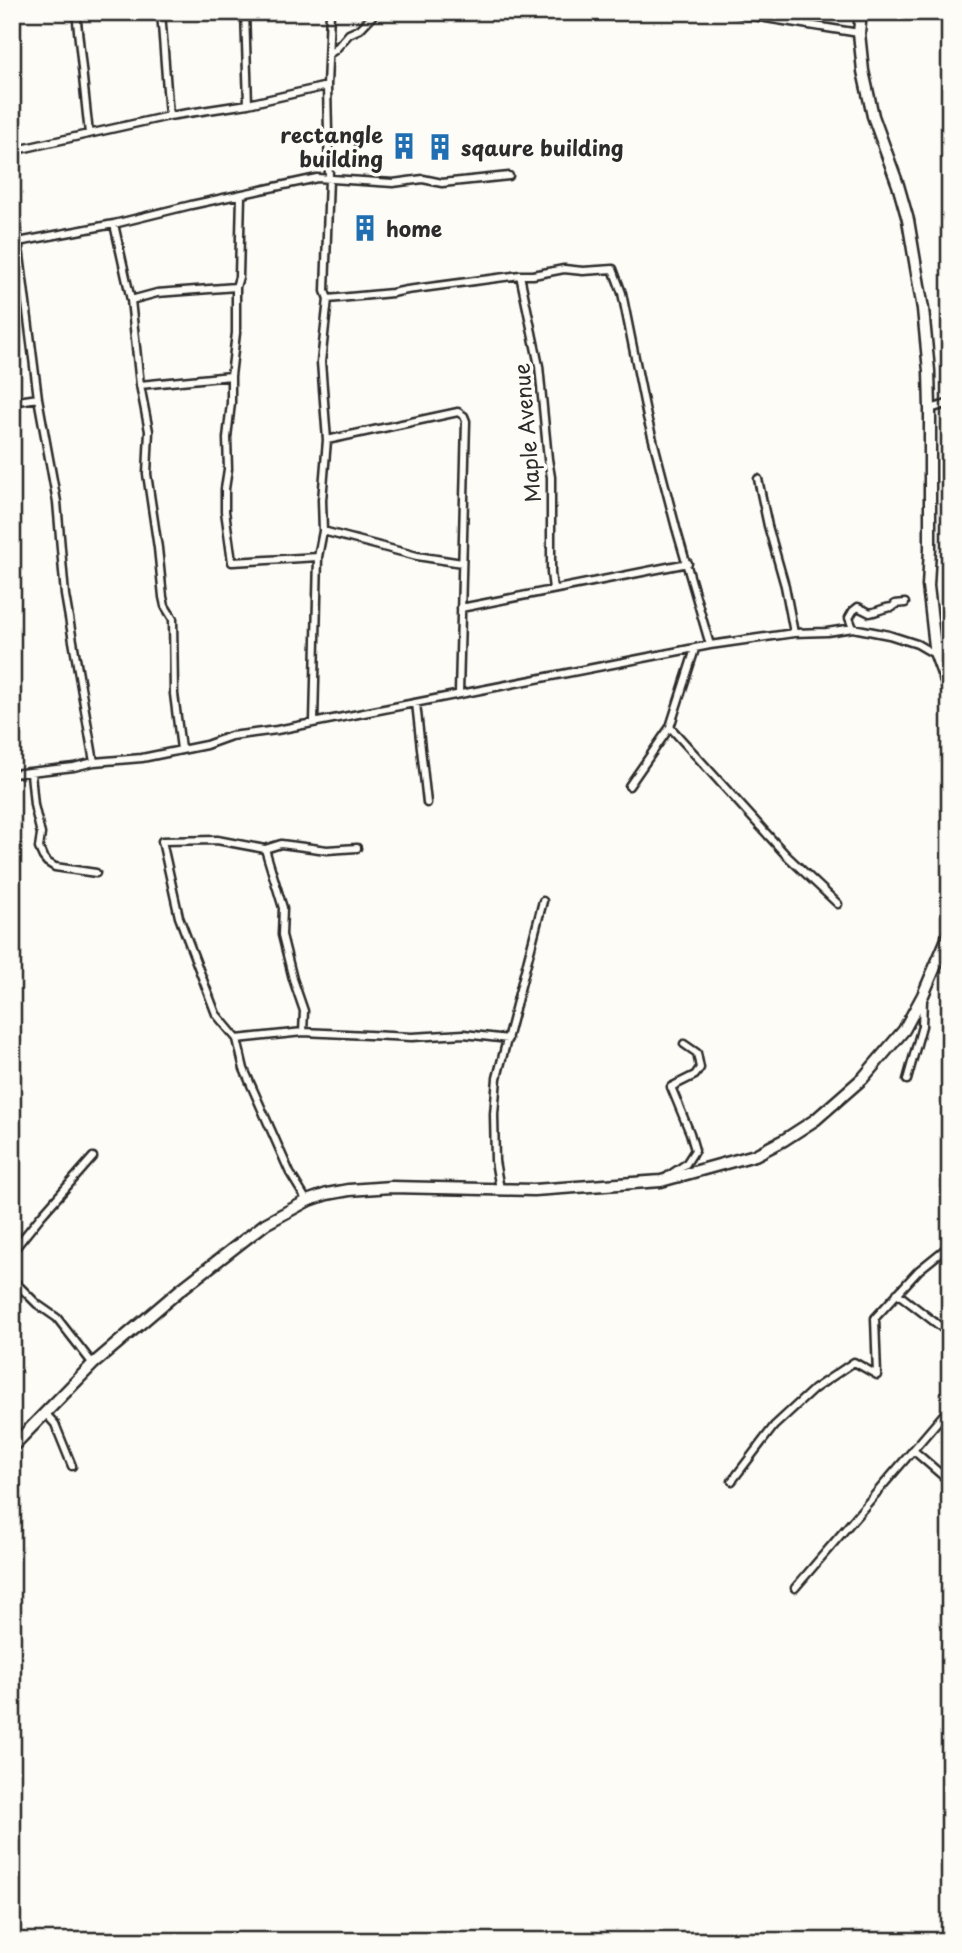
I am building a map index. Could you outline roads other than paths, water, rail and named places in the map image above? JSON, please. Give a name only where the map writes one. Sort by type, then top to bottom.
[{"type":"main road","points":[[861,12],[859,33],[863,71],[873,116],[908,220],[926,339],[930,409],[928,586],[936,655],[950,693]]},
{"type":"main road","points":[[12,1447],[93,1364],[242,1240],[307,1201],[349,1190],[391,1187],[534,1190],[661,1181],[755,1155],[784,1140],[815,1120],[863,1078],[904,1030],[923,995],[950,932]]},
{"type":"street","points":[[76,12],[89,134]]},
{"type":"street","points":[[161,12],[169,116]]},
{"type":"street","points":[[245,12],[248,104]]},
{"type":"street","points":[[314,722],[318,557],[323,531],[327,440],[321,362],[328,299],[325,291],[330,12]]},
{"type":"street","points":[[328,54],[349,34],[360,29],[376,12]]},
{"type":"street","points":[[728,12],[859,33]]},
{"type":"street","points":[[12,151],[169,116],[248,104],[327,86]]},
{"type":"street","points":[[18,242],[114,224],[317,178],[393,183],[423,179],[442,183],[509,176]]},
{"type":"street","points":[[12,192],[38,398],[57,502],[65,595],[94,762]]},
{"type":"street","points":[[241,195],[236,333],[225,489],[232,562],[318,557]]},
{"type":"street","points":[[114,224],[131,300],[140,385],[149,431],[147,474],[163,597],[173,619],[174,694],[181,749]]},
{"type":"street","points":[[328,299],[392,293],[564,269],[613,269],[622,293],[647,417],[710,645]]},
{"type":"street","name":"Maple Avenue","points":[[520,275],[539,366],[551,477],[553,589]]},
{"type":"street","points":[[131,300],[158,293],[236,287]]},
{"type":"street","points":[[140,385],[231,376]]},
{"type":"street","points":[[12,402],[38,398]]},
{"type":"street","points":[[930,409],[950,403]]},
{"type":"street","points":[[327,440],[458,412],[464,416],[459,693]]},
{"type":"street","points":[[758,479],[785,586],[793,633]]},
{"type":"street","points":[[323,531],[416,556],[462,564]]},
{"type":"street","points":[[461,608],[688,563]]},
{"type":"street","points":[[853,628],[849,618],[858,607],[870,613],[905,603]]},
{"type":"street","points":[[12,774],[142,758],[206,745],[231,736],[416,703],[710,645],[793,633],[853,628],[917,644],[936,655]]},
{"type":"street","points":[[629,786],[670,727],[695,649]]},
{"type":"street","points":[[416,703],[427,803]]},
{"type":"street","points":[[670,727],[786,855],[838,904]]},
{"type":"street","points":[[31,773],[34,806],[41,834],[39,848],[43,857],[55,867],[96,873]]},
{"type":"street","points":[[307,1201],[290,1173],[244,1069],[237,1039],[216,1014],[179,917],[162,841],[217,840],[265,849],[281,844],[327,849],[357,848]]},
{"type":"street","points":[[265,849],[283,908],[282,935],[304,1012],[303,1032]]},
{"type":"street","points":[[500,1189],[495,1161],[494,1114],[497,1078],[543,901]]},
{"type":"street","points":[[907,1080],[922,1026],[923,995]]},
{"type":"street","points":[[237,1039],[303,1032],[412,1037],[464,1034],[508,1039]]},
{"type":"street","points":[[661,1181],[686,1164],[695,1150],[671,1087],[695,1075],[700,1068],[696,1053],[684,1044]]},
{"type":"street","points":[[12,1252],[93,1157]]},
{"type":"street","points":[[732,1481],[774,1426],[814,1389],[854,1362],[877,1375],[876,1318],[919,1270],[950,1245]]},
{"type":"street","points":[[12,1279],[37,1304],[57,1318],[93,1364]]},
{"type":"street","points":[[897,1293],[950,1334]]},
{"type":"street","points":[[795,1588],[950,1407]]},
{"type":"street","points":[[46,1414],[55,1424],[72,1466]]},
{"type":"street","points":[[913,1450],[950,1482]]},
{"type":"place","name":"rectangle building","points":[[404,146]]},
{"type":"place","name":"sqaure building","points":[[440,147]]},
{"type":"place","name":"home","points":[[365,228]]}]
